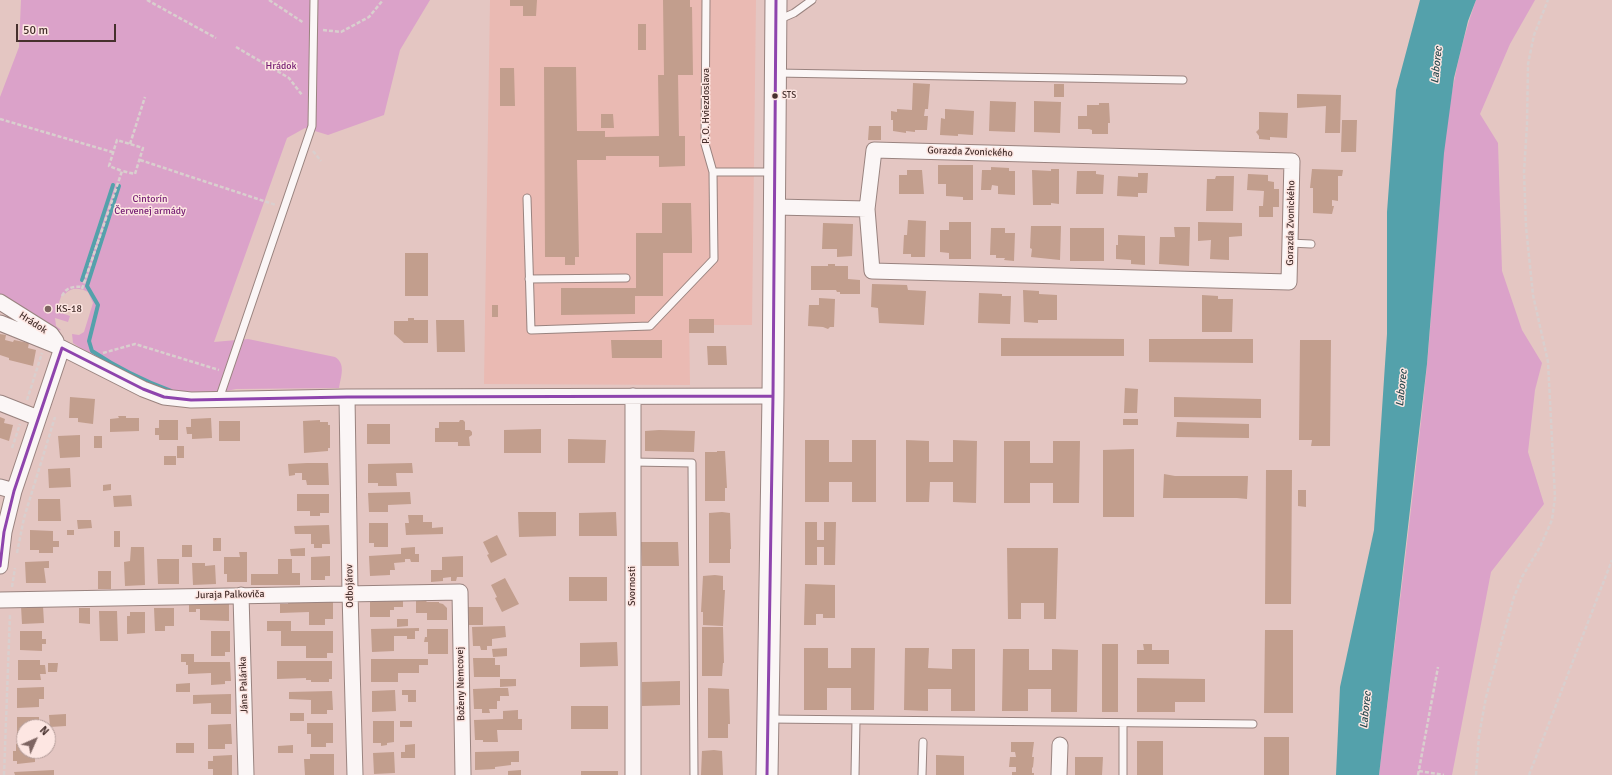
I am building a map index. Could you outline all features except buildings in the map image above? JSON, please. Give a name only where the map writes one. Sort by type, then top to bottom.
[{"type":"street","points":[[767,775],[774,396],[776,0]]},
{"type":"street","name":"Gorazda Zvonického","points":[[874,150],[1292,161],[1289,282],[872,271],[867,209],[874,150]]},
{"type":"street","points":[[776,208],[867,209]]},
{"type":"street","name":"Hrádok","points":[[0,302],[51,334],[62,348]]},
{"type":"street","points":[[0,323],[62,348],[143,389],[164,397],[191,400],[347,397],[774,396]]},
{"type":"street","points":[[0,566],[7,489],[38,418],[62,348]]},
{"type":"street","name":"Svornosti","points":[[632,396],[633,775]]},
{"type":"street","name":"Odbojárov","points":[[347,397],[355,775]]},
{"type":"street","points":[[0,403],[38,418]]},
{"type":"street","name":"Juraja Palkoviča","points":[[5,600],[460,592]]},
{"type":"street","name":"Boženy Nemcovej","points":[[460,592],[463,775]]},
{"type":"street","name":"Jána Palárika","points":[[241,595],[246,775]]},
{"type":"street","points":[[1059,775],[1060,745]]},
{"type":"lane","points":[[219,399],[312,126],[314,0]]},
{"type":"lane","name":"P. O. Hviezdoslava","points":[[529,279],[531,330],[650,326],[714,259],[713,172],[705,144],[706,0]]},
{"type":"lane","points":[[776,21],[794,13],[812,0]]},
{"type":"lane","points":[[776,72],[1183,80]]},
{"type":"lane","points":[[713,172],[776,172]]},
{"type":"lane","points":[[527,198],[529,279],[626,278]]},
{"type":"lane","points":[[1290,243],[1311,244]]},
{"type":"lane","points":[[632,462],[692,463],[694,775]]},
{"type":"lane","points":[[768,719],[1253,724]]},
{"type":"lane","points":[[855,775],[856,720]]},
{"type":"lane","points":[[1123,723],[1123,775]]},
{"type":"lane","points":[[922,775],[923,742]]},
{"type":"path","points":[[147,0],[216,38]]},
{"type":"path","points":[[269,0],[313,30],[341,32],[369,17],[383,0]]},
{"type":"path","points":[[1476,775],[1479,736],[1486,697],[1514,597],[1522,577],[1540,547],[1552,520],[1555,498],[1548,362],[1533,295],[1526,227],[1524,172],[1527,125],[1528,64],[1534,35],[1548,0]]},
{"type":"path","points":[[236,47],[289,78],[312,108]]},
{"type":"path","points":[[130,144],[145,97]]},
{"type":"path","points":[[0,119],[112,152]]},
{"type":"path","points":[[117,140],[130,144],[143,148],[135,174],[109,166],[112,152],[117,140]]},
{"type":"path","points":[[140,160],[283,208]]},
{"type":"path","points":[[62,296],[65,291],[74,286],[83,288],[122,171]]},
{"type":"path","points":[[83,358],[135,344],[227,372]]},
{"type":"path","points":[[17,556],[24,518],[56,415]]},
{"type":"path","points":[[1529,775],[1612,560]]},
{"type":"path","points":[[4,775],[5,600],[16,564]]},
{"type":"path","points":[[1418,775],[1438,667]]},
{"type":"path","points":[[1419,771],[1444,775]]},
{"type":"shaded area","points":[[490,0],[756,0],[752,325],[714,325],[713,319],[689,319],[690,385],[484,384]]},
{"type":"green space","name":"Cintorín Červenej armády","points":[[21,0],[430,0],[400,50],[384,115],[328,135],[305,128],[287,138],[214,342],[248,339],[335,357],[341,363],[342,367],[339,388],[236,389],[212,394],[159,389],[102,363],[73,343],[72,334],[79,335],[84,332],[93,303],[88,292],[76,289],[62,294],[56,311],[70,316],[68,322],[55,318],[56,326],[61,330],[56,331],[0,297],[0,97],[19,47]]},
{"type":"green space","points":[[1476,0],[1535,0],[1510,44],[1480,114],[1498,143],[1502,271],[1522,330],[1542,363],[1535,390],[1528,452],[1544,504],[1491,572],[1452,775],[1379,775],[1427,365],[1437,227],[1446,134],[1453,88],[1463,43]]},
{"type":"water","name":"Laborec","points":[[1420,0],[1476,0],[1468,21],[1454,78],[1444,153],[1427,364],[1379,775],[1336,775],[1340,687],[1374,530],[1387,334],[1387,212],[1396,90]]},
{"type":"waterway","points":[[82,280],[113,185]]},
{"type":"waterway","points":[[119,186],[87,286],[98,305],[89,341],[92,351],[101,357],[130,373],[171,391]]},
{"type":"transit line","points":[[767,775],[773,396],[776,0]]},
{"type":"transit line","points":[[0,566],[4,532],[14,491],[62,348],[143,389],[164,397],[191,400],[347,397],[773,396]]},
{"type":"place","name":"STS","points":[[775,96]]},
{"type":"place","name":"KS-18","points":[[48,309]]}]
